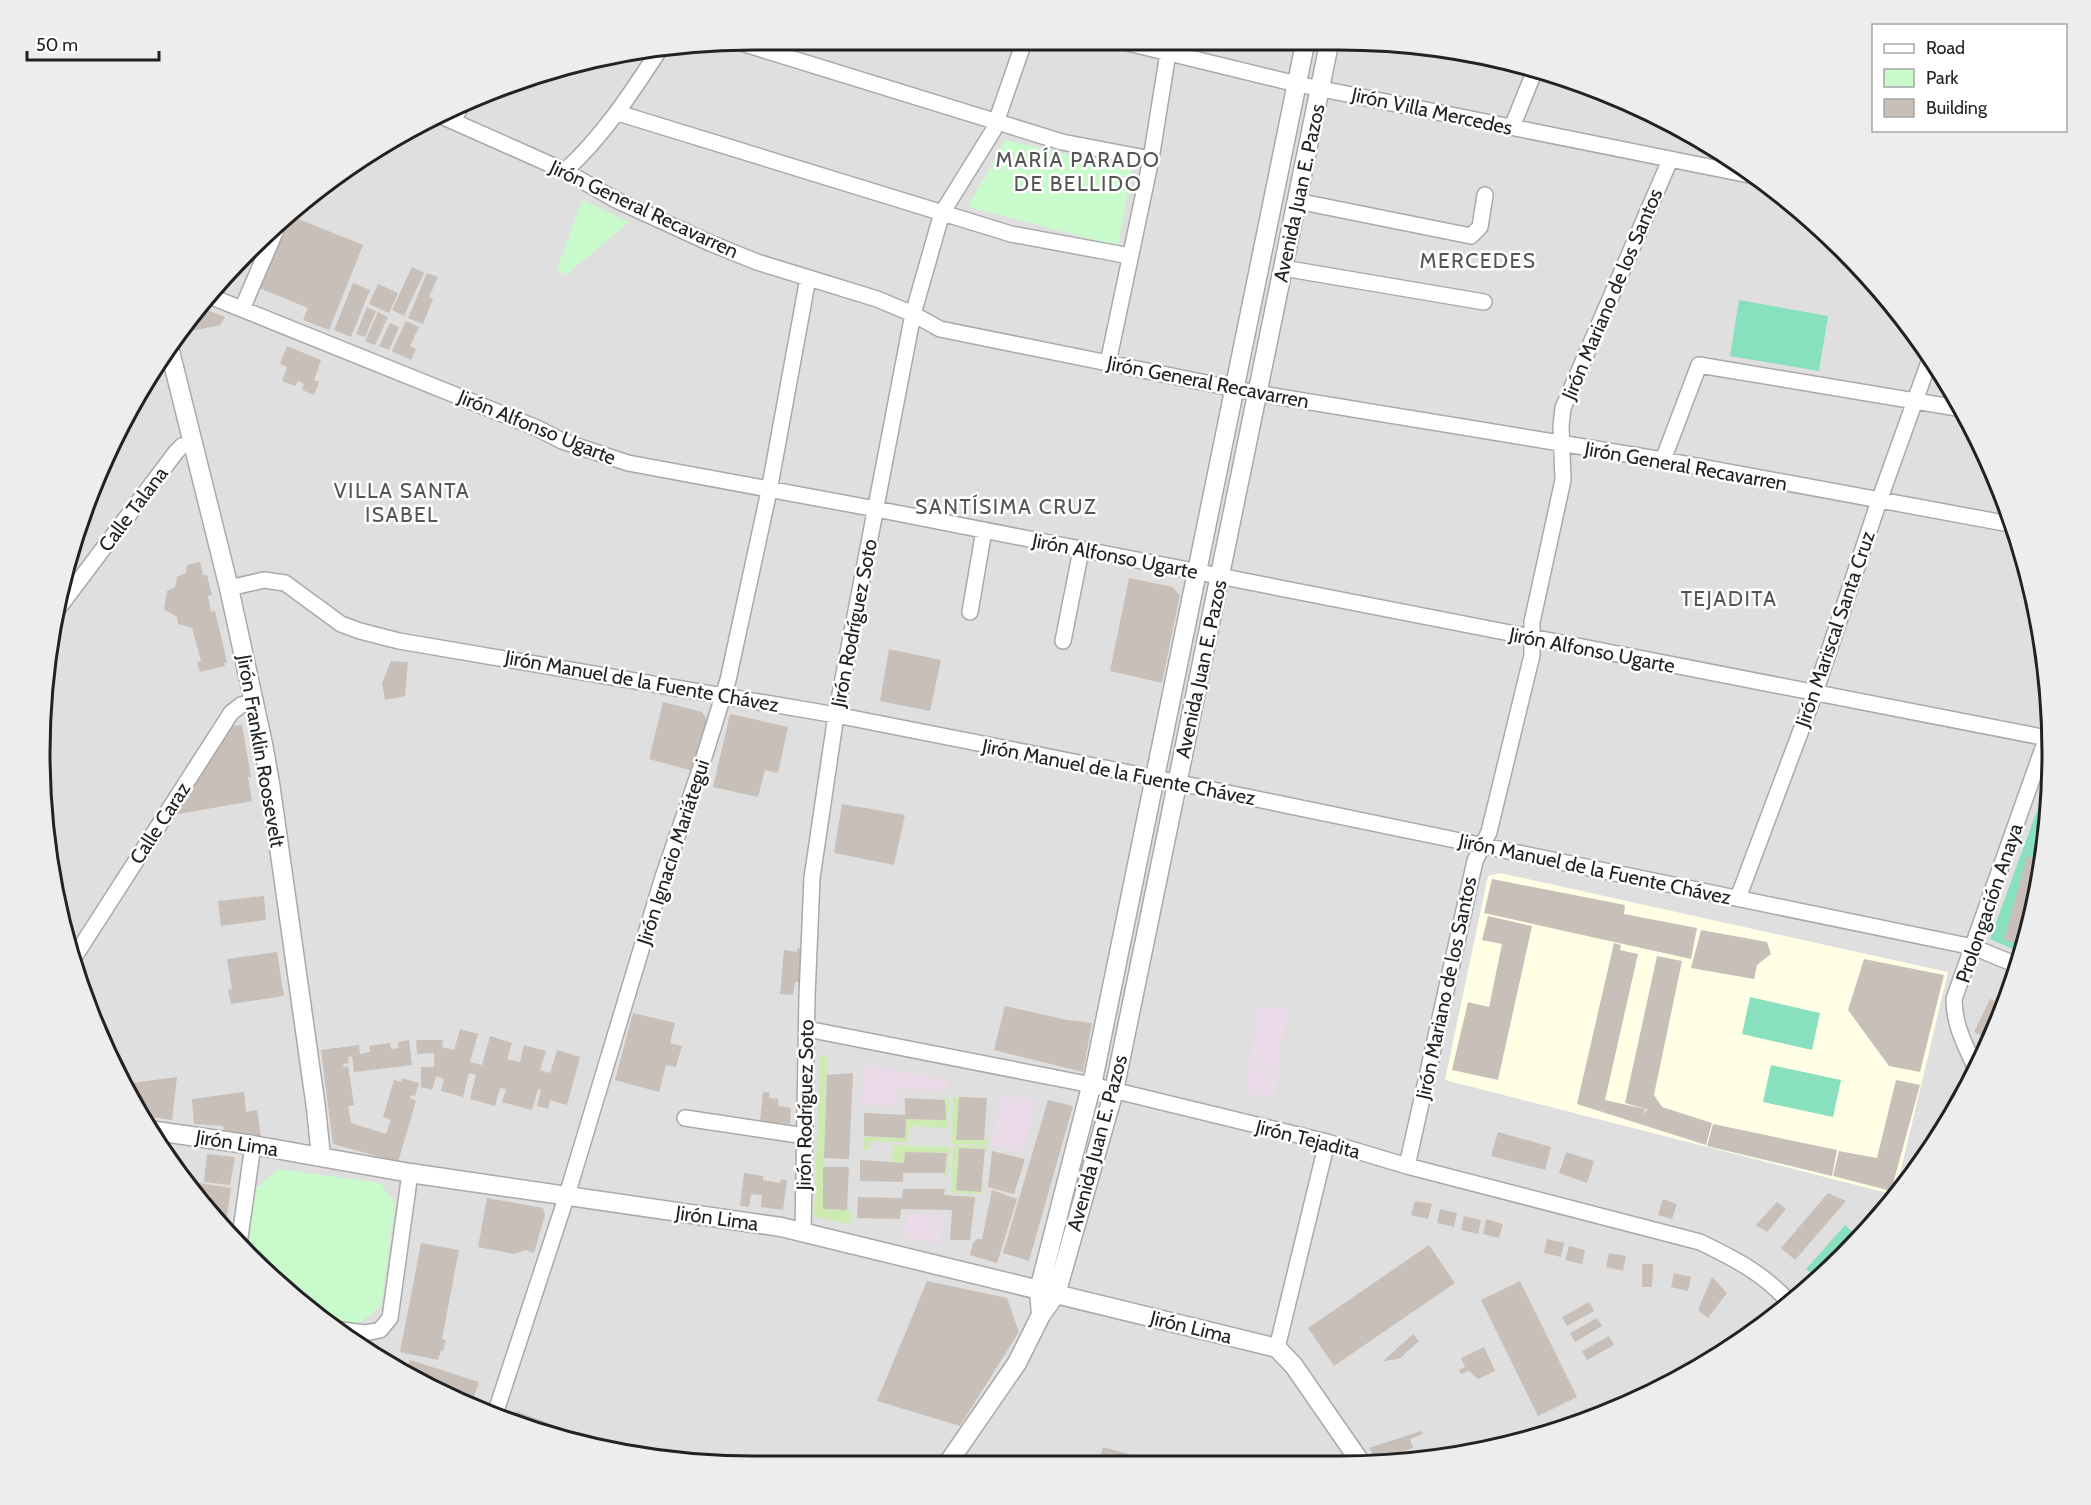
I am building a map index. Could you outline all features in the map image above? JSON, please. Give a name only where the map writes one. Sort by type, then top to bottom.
[{"type":"street","points":[[765,50],[1062,142],[1151,159]]},
{"type":"street","name":"Jirón Rodríguez Soto","points":[[803,1232],[812,878],[836,715],[913,314],[942,213],[998,121],[1021,50]]},
{"type":"street","name":"Jirón Villa Mercedes","points":[[1156,50],[1297,84],[1735,172]]},
{"type":"street","name":"Avenida Juan E. Pazos","points":[[1048,1292],[1304,50]]},
{"type":"street","name":"Avenida Juan E. Pazos","points":[[1048,1292],[1114,1091],[1328,50]]},
{"type":"street","points":[[1108,363],[1151,159],[1168,53]]},
{"type":"street","points":[[565,171],[618,113],[654,57]]},
{"type":"street","points":[[1512,127],[1533,77]]},
{"type":"street","points":[[618,113],[1011,234],[1130,256]]},
{"type":"street","name":"Jirón General Recavarren","points":[[448,119],[565,171],[665,224],[757,262],[877,299],[913,314],[940,329],[1256,393],[1663,460],[2002,523]]},
{"type":"street","name":"Jirón Mariano de los Santos","points":[[1407,1166],[1474,861],[1489,832],[1532,655],[1532,622],[1563,480],[1561,444],[1563,408],[1670,160]]},
{"type":"street","points":[[1297,201],[1471,236],[1480,227],[1485,195]]},
{"type":"street","points":[[242,309],[272,240]]},
{"type":"street","points":[[1283,268],[1484,302]]},
{"type":"street","name":"Jirón Ignacio Mariátegui","points":[[497,1407],[567,1195],[663,877],[728,680],[769,491],[808,278]]},
{"type":"street","name":"Jirón Alfonso Ugarte","points":[[216,299],[593,452],[628,463],[984,530],[1533,639],[2041,735]]},
{"type":"street","name":"Jirón Franklin Roosevelt","points":[[171,357],[229,588],[270,783],[315,1097],[321,1157]]},
{"type":"street","points":[[1663,460],[1699,365],[1950,407]]},
{"type":"street","name":"Jirón Mariscal Santa Cruz","points":[[1738,898],[1815,693],[1879,501],[1927,368]]},
{"type":"street","name":"Calle Talana","points":[[68,591],[176,452],[182,446],[192,442]]},
{"type":"street","points":[[970,612],[984,530]]},
{"type":"street","points":[[1063,641],[1081,550]]},
{"type":"street","name":"Jirón Manuel de la Fuente Chávez","points":[[229,588],[264,580],[285,583],[341,624],[360,632],[399,641],[723,694],[1155,778],[1973,947],[2009,962]]},
{"type":"street","name":"Calle Caraz","points":[[78,951],[231,713],[242,705],[255,703]]},
{"type":"street","name":"Prolongación Anaya","points":[[1971,1058],[1958,1030],[1954,1015],[1954,999],[2042,753]]},
{"type":"street","name":"Jirón Tejadita","points":[[807,1029],[1092,1084],[1327,1142],[1407,1166],[1700,1242],[1741,1261],[1775,1286],[1784,1296]]},
{"type":"street","points":[[685,1118],[805,1136]]},
{"type":"street","name":"Jirón Lima","points":[[161,1132],[253,1145],[410,1173],[781,1227],[1277,1348]]},
{"type":"street","points":[[1327,1142],[1277,1348],[1294,1365],[1356,1455]]},
{"type":"street","points":[[240,1234],[253,1145]]},
{"type":"street","points":[[355,1332],[365,1333],[380,1330],[390,1318],[410,1173]]},
{"type":"street","points":[[953,1456],[1017,1363],[1041,1314],[1048,1292]]},
{"type":"shaded area","points":[[752,50],[1338,50],[1384,51],[1476,63],[1520,73],[1564,87],[1608,103],[1649,122],[1729,168],[1802,224],[1836,255],[1867,289],[1923,362],[1947,401],[1988,483],[2018,571],[2028,615],[2040,707],[2042,752],[2040,798],[2028,890],[2018,934],[1988,1022],[1947,1104],[1923,1143],[1867,1216],[1836,1250],[1802,1281],[1729,1337],[1649,1383],[1608,1402],[1564,1418],[1520,1432],[1476,1442],[1384,1454],[1338,1456],[752,1456],[707,1454],[615,1442],[571,1432],[483,1402],[401,1361],[362,1337],[289,1281],[255,1250],[195,1180],[168,1143],[144,1104],[103,1022],[73,934],[63,890],[51,798],[51,707],[63,615],[73,571],[87,527],[103,483],[122,442],[168,362],[224,289],[255,255],[289,224],[362,168],[401,144],[483,103],[571,73],[661,56],[707,51]]},
{"type":"shaded area","points":[[1500,873],[1948,972],[1900,1175],[1896,1180],[1886,1193],[1445,1080],[1488,876]]},
{"type":"shaded area","points":[[1258,1005],[1287,1010],[1274,1098],[1245,1093]]},
{"type":"shaded area","points":[[865,1065],[948,1080],[947,1091],[898,1089],[896,1106],[862,1105]]},
{"type":"shaded area","points":[[1003,1094],[1036,1101],[1022,1153],[991,1145]]},
{"type":"shaded area","points":[[908,1214],[942,1216],[940,1246],[905,1237]]},
{"type":"green space","points":[[1005,140],[1132,169],[1118,246],[968,207]]},
{"type":"green space","points":[[582,200],[629,222],[566,275],[557,269]]},
{"type":"green space","points":[[1739,300],[1828,316],[1819,371],[1730,356]]},
{"type":"green space","points":[[2039,804],[2028,890],[2013,949],[1990,939]]},
{"type":"green space","points":[[1750,997],[1820,1013],[1812,1050],[1742,1034]]},
{"type":"green space","points":[[820,1056],[827,1057],[823,1209],[852,1210],[850,1224],[814,1217]]},
{"type":"green space","points":[[1771,1065],[1841,1080],[1833,1117],[1763,1102]]},
{"type":"green space","points":[[944,1097],[949,1097],[948,1128],[909,1126],[908,1142],[870,1141],[870,1149],[864,1150],[864,1137],[905,1138],[906,1119],[946,1120]]},
{"type":"green space","points":[[953,1097],[959,1097],[956,1140],[985,1140],[985,1137],[988,1137],[987,1145],[951,1144]]},
{"type":"green space","points":[[893,1145],[950,1147],[948,1175],[943,1175],[946,1173],[947,1153],[905,1152],[904,1162],[892,1162]]},
{"type":"green space","points":[[953,1146],[987,1146],[987,1151],[984,1148],[959,1148],[956,1190],[981,1192],[982,1187],[985,1187],[981,1194],[951,1193]]},
{"type":"green space","points":[[278,1169],[380,1183],[395,1203],[381,1305],[359,1324],[340,1321],[289,1281],[255,1250],[248,1243],[256,1188]]},
{"type":"green space","points":[[1845,1225],[1852,1232],[1811,1273],[1806,1269]]},
{"type":"building","points":[[296,218],[363,245],[329,330],[303,320],[308,308],[259,288],[282,230]]},
{"type":"building","points":[[412,267],[424,273],[404,316],[392,310]]},
{"type":"building","points":[[427,273],[438,277],[429,297],[433,299],[423,324],[408,318]]},
{"type":"building","points":[[353,283],[370,290],[351,337],[334,330]]},
{"type":"building","points":[[378,284],[398,293],[389,313],[369,304]]},
{"type":"building","points":[[367,307],[376,311],[365,337],[356,334]]},
{"type":"building","points":[[207,310],[225,317],[220,325],[190,331]]},
{"type":"building","points":[[378,312],[388,317],[375,345],[365,341]]},
{"type":"building","points":[[406,321],[419,327],[410,346],[416,349],[411,360],[392,351]]},
{"type":"building","points":[[390,323],[399,327],[389,350],[379,346]]},
{"type":"building","points":[[287,346],[321,360],[314,380],[319,382],[314,395],[302,390],[304,384],[298,381],[295,386],[282,381],[287,367],[280,364]]},
{"type":"building","points":[[200,562],[203,575],[207,575],[212,595],[208,596],[211,612],[215,611],[227,662],[224,663],[225,666],[200,672],[197,662],[201,661],[192,628],[178,624],[177,617],[164,609],[167,591],[175,587],[177,577],[186,573],[187,565]]},
{"type":"building","points":[[1129,578],[1172,587],[1180,595],[1162,683],[1110,671]]},
{"type":"building","points":[[889,649],[941,660],[930,711],[880,701]]},
{"type":"building","points":[[391,661],[408,662],[405,696],[385,700],[382,683]]},
{"type":"building","points":[[663,702],[702,712],[707,720],[693,771],[649,759]]},
{"type":"building","points":[[730,714],[788,727],[778,773],[765,770],[758,797],[713,787]]},
{"type":"building","points":[[242,725],[251,777],[248,777],[252,801],[173,815],[232,726]]},
{"type":"building","points":[[842,804],[905,815],[894,865],[834,853]]},
{"type":"building","points":[[2027,856],[2033,858],[2015,943],[2004,940]]},
{"type":"building","points":[[1492,879],[1625,905],[1624,914],[1697,928],[1691,959],[1484,913]]},
{"type":"building","points":[[264,896],[266,920],[221,926],[218,901]]},
{"type":"building","points":[[1488,916],[1532,926],[1498,1080],[1452,1070],[1468,1002],[1489,1007],[1502,944],[1482,940]]},
{"type":"building","points":[[1701,930],[1767,942],[1771,954],[1757,965],[1754,979],[1691,968]]},
{"type":"building","points":[[1614,943],[1621,945],[1620,950],[1638,954],[1605,1100],[1645,1109],[1644,1116],[1646,1110],[1649,1110],[1625,1103],[1657,956],[1682,961],[1654,1095],[1662,1107],[1712,1123],[1706,1145],[1577,1104]]},
{"type":"building","points":[[797,948],[802,949],[799,982],[795,982],[793,995],[780,994],[784,950],[797,952]]},
{"type":"building","points":[[277,952],[284,996],[231,1004],[228,990],[232,989],[227,959]]},
{"type":"building","points":[[1864,959],[1944,975],[1920,1072],[1889,1066],[1848,1010]]},
{"type":"building","points":[[1990,999],[1996,1001],[1982,1036],[1974,1032]]},
{"type":"building","points":[[1005,1006],[1067,1020],[1092,1023],[1083,1072],[994,1050]]},
{"type":"building","points":[[633,1013],[675,1023],[670,1043],[682,1046],[676,1067],[666,1065],[659,1092],[615,1080]]},
{"type":"building","points":[[460,1029],[478,1034],[470,1062],[482,1065],[490,1036],[512,1043],[507,1059],[520,1062],[524,1045],[546,1051],[540,1070],[550,1073],[557,1050],[580,1057],[567,1105],[550,1100],[548,1109],[537,1106],[541,1090],[538,1089],[532,1110],[502,1102],[506,1089],[500,1088],[495,1106],[470,1099],[476,1075],[469,1073],[463,1097],[441,1091],[444,1079],[436,1076],[432,1090],[421,1087],[421,1067],[434,1067],[434,1053],[417,1054],[416,1040],[443,1040],[442,1047],[454,1050]]},
{"type":"building","points":[[409,1040],[412,1065],[354,1072],[352,1056],[348,1057],[349,1063],[343,1064],[344,1067],[348,1066],[354,1105],[348,1106],[351,1123],[386,1134],[391,1120],[383,1117],[394,1080],[401,1082],[402,1078],[419,1083],[415,1096],[411,1095],[410,1098],[416,1101],[398,1162],[333,1144],[321,1050],[359,1045],[360,1054],[370,1052],[369,1046],[390,1043],[391,1049],[399,1048],[398,1042]]},
{"type":"building","points":[[853,1073],[849,1159],[824,1158],[827,1075]]},
{"type":"building","points":[[177,1077],[172,1120],[152,1117],[133,1083]]},
{"type":"building","points":[[1896,1080],[1920,1085],[1893,1184],[1888,1190],[1833,1176],[1839,1151],[1877,1158]]},
{"type":"building","points":[[244,1092],[246,1112],[257,1110],[261,1137],[224,1131],[223,1126],[194,1124],[192,1099]]},
{"type":"building","points":[[763,1092],[770,1093],[769,1098],[778,1099],[778,1106],[791,1108],[790,1124],[760,1121]]},
{"type":"building","points":[[959,1097],[987,1098],[984,1140],[956,1140]]},
{"type":"building","points":[[905,1098],[945,1100],[946,1120],[906,1119],[905,1138],[864,1136],[864,1113],[905,1115]]},
{"type":"building","points":[[1048,1100],[1073,1106],[1029,1261],[1003,1253]]},
{"type":"building","points":[[1713,1124],[1837,1150],[1832,1176],[1707,1146]]},
{"type":"building","points":[[1498,1132],[1551,1147],[1545,1170],[1491,1156]]},
{"type":"building","points":[[959,1148],[985,1149],[981,1192],[956,1190]]},
{"type":"building","points":[[992,1151],[1025,1159],[1014,1194],[988,1187]]},
{"type":"building","points":[[905,1152],[947,1153],[945,1173],[903,1173],[903,1182],[860,1181],[860,1160],[904,1163]]},
{"type":"building","points":[[1566,1152],[1594,1161],[1587,1183],[1559,1173]]},
{"type":"building","points":[[207,1154],[235,1157],[230,1185],[204,1182]]},
{"type":"building","points":[[823,1167],[849,1167],[847,1210],[823,1209]]},
{"type":"building","points":[[744,1173],[763,1176],[763,1180],[780,1183],[781,1179],[787,1180],[783,1210],[761,1207],[762,1195],[751,1194],[749,1207],[740,1206]]},
{"type":"building","points":[[199,1185],[231,1188],[227,1219],[224,1216]]},
{"type":"building","points":[[903,1189],[945,1189],[944,1195],[975,1197],[970,1240],[950,1240],[952,1210],[901,1209],[900,1219],[857,1218],[858,1197],[902,1198]]},
{"type":"building","points":[[992,1190],[1017,1199],[997,1263],[970,1255],[973,1243],[977,1239],[982,1239]]},
{"type":"building","points":[[1828,1193],[1846,1201],[1795,1260],[1781,1248]]},
{"type":"building","points":[[487,1198],[543,1208],[545,1215],[534,1253],[525,1250],[514,1254],[478,1247]]},
{"type":"building","points":[[1663,1199],[1677,1204],[1672,1219],[1658,1215]]},
{"type":"building","points":[[1415,1201],[1432,1204],[1428,1219],[1411,1215]]},
{"type":"building","points":[[1777,1202],[1786,1209],[1767,1232],[1756,1225]]},
{"type":"building","points":[[1440,1209],[1457,1213],[1454,1227],[1437,1223]]},
{"type":"building","points":[[1464,1216],[1481,1220],[1478,1234],[1461,1230]]},
{"type":"building","points":[[1486,1219],[1503,1224],[1499,1238],[1483,1234]]},
{"type":"building","points":[[1547,1239],[1564,1243],[1561,1257],[1544,1253]]},
{"type":"building","points":[[421,1243],[459,1250],[442,1339],[446,1340],[438,1360],[400,1352]]},
{"type":"building","points":[[1429,1245],[1455,1283],[1334,1366],[1308,1328]]},
{"type":"building","points":[[1569,1246],[1585,1250],[1582,1264],[1565,1260]]},
{"type":"building","points":[[1609,1253],[1626,1256],[1623,1271],[1606,1267]]},
{"type":"building","points":[[1642,1264],[1653,1264],[1652,1287],[1642,1287]]},
{"type":"building","points":[[1674,1273],[1691,1277],[1688,1291],[1671,1287]]},
{"type":"building","points":[[1712,1277],[1727,1293],[1708,1318],[1698,1310]]},
{"type":"building","points":[[927,1281],[1007,1298],[1019,1332],[960,1426],[877,1401]]},
{"type":"building","points":[[1520,1281],[1577,1397],[1538,1416],[1481,1300]]},
{"type":"building","points":[[1589,1302],[1594,1311],[1567,1326],[1562,1317]]},
{"type":"building","points":[[1597,1318],[1602,1326],[1575,1342],[1570,1333]]},
{"type":"building","points":[[1413,1334],[1419,1341],[1399,1359],[1383,1361]]},
{"type":"building","points":[[1609,1336],[1614,1345],[1587,1360],[1582,1351]]},
{"type":"building","points":[[1484,1347],[1495,1371],[1478,1379],[1469,1371],[1461,1374],[1459,1370],[1465,1367],[1461,1358]]},
{"type":"building","points":[[410,1360],[479,1382],[474,1398],[442,1383],[408,1365]]},
{"type":"building","points":[[516,1411],[573,1432],[527,1418],[515,1414]]},
{"type":"building","points":[[1421,1431],[1423,1434],[1410,1439],[1413,1448],[1400,1452],[1373,1454],[1369,1448]]},
{"type":"building","points":[[1103,1447],[1136,1456],[1101,1456]]},
{"type":"district","name":"MARÍA PARADO DE BELLIDO","points":[[1078,172]]},
{"type":"district","name":"MERCEDES","points":[[1478,261]]},
{"type":"district","name":"VILLA SANTA ISABEL","points":[[402,503]]},
{"type":"district","name":"SANTÍSIMA CRUZ","points":[[1006,507]]},
{"type":"district","name":"TEJADITA","points":[[1729,599]]}]
